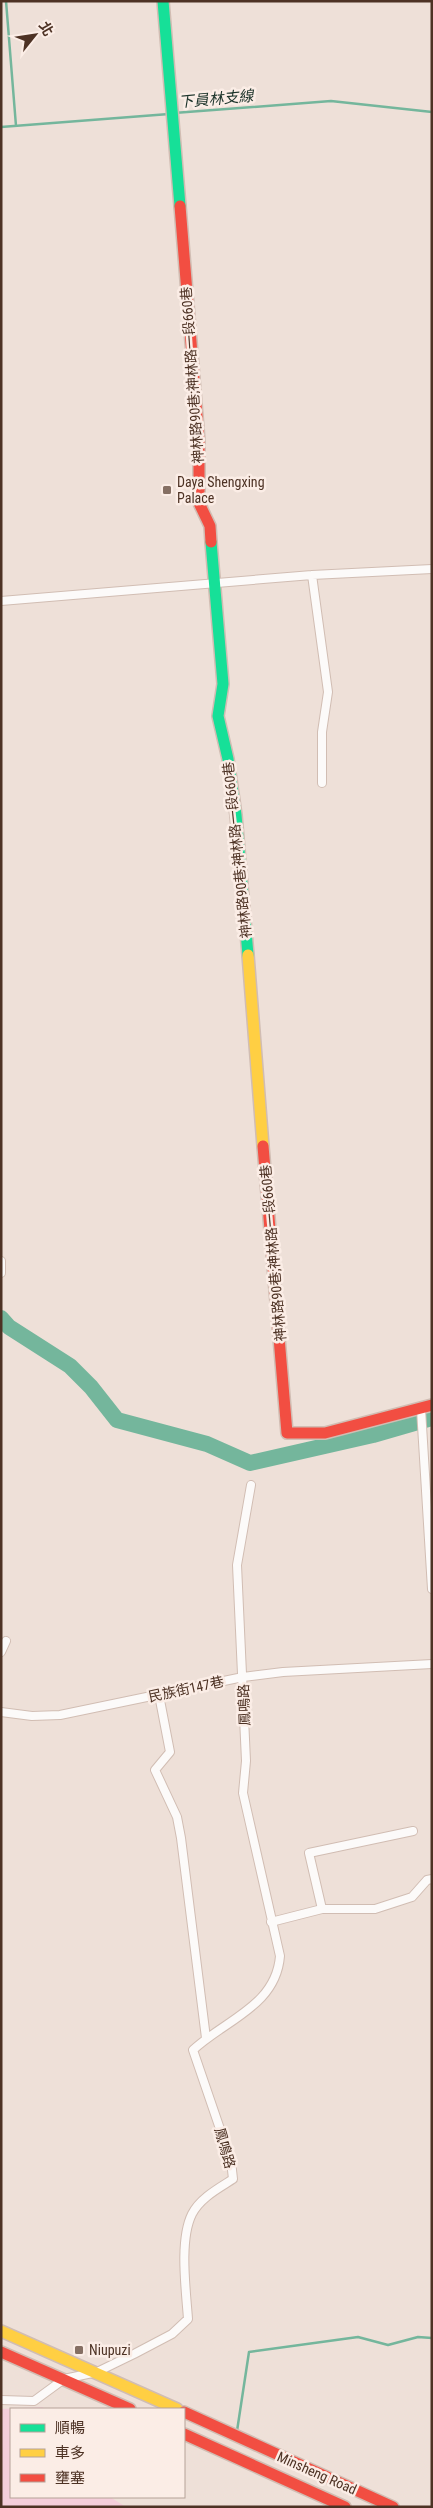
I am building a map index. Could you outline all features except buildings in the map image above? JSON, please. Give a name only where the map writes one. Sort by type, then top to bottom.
[{"type":"street","name":"神林路90巷;神林路一段660巷","points":[[163,1],[200,441],[199,503],[210,526],[223,684],[218,716],[228,758],[236,815],[287,1433],[325,1433],[426,1407]]},
{"type":"street","points":[[1,601],[312,575],[432,569]]},
{"type":"street","points":[[312,575],[328,692],[322,732],[322,783]]},
{"type":"street","points":[[1,1261],[1,1273]]},
{"type":"street","points":[[426,1407],[432,1589]]},
{"type":"street","name":"鳳鳴路","points":[[64,2379],[96,2372],[172,2334],[188,2319],[187,2234],[192,2214],[208,2196],[233,2179],[231,2161],[193,2050],[206,2038],[257,2004],[274,1982],[279,1968],[280,1956],[268,1897],[243,1793],[246,1761],[237,1565],[251,1485]]},
{"type":"street","points":[[1,1652],[6,1641]]},
{"type":"street","name":"民族街147巷","points":[[1,1712],[32,1716],[60,1715],[243,1677],[283,1672],[432,1664]]},
{"type":"street","points":[[160,1694],[170,1752],[155,1770],[177,1817],[181,1838],[206,2038]]},
{"type":"street","points":[[322,1909],[309,1853],[413,1831]]},
{"type":"street","points":[[272,1922],[322,1909],[375,1909],[412,1897],[426,1880],[432,1879]]},
{"type":"street","points":[[1,2332],[175,2408]]},
{"type":"street","points":[[1,2352],[128,2408]]},
{"type":"street","points":[[1,2400],[34,2401],[64,2379]]},
{"type":"street","name":"Minsheng Road","points":[[185,2412],[393,2507]]},
{"type":"street","name":"Minsheng Road","points":[[185,2434],[345,2507]]},
{"type":"shaded area","points":[[1,2409],[10,2409],[10,2498],[112,2498],[126,2507],[1,2507]]},
{"type":"waterway","points":[[6,1],[16,126]]},
{"type":"waterway","name":"下員林支線","points":[[174,113],[331,101],[432,112]]},
{"type":"waterway","name":"下員林支線","points":[[1,127],[169,114]]},
{"type":"waterway","points":[[1,1318],[9,1327],[70,1366],[91,1387],[117,1420],[207,1444],[250,1463],[373,1435],[432,1418]]},
{"type":"waterway","points":[[237,2431],[249,2352],[358,2337],[388,2345],[418,2337],[432,2338]]},
{"type":"traffic: fast","points":[[163,1],[180,206]]},
{"type":"traffic: fast","points":[[211,542],[223,684],[218,716],[228,759],[236,815],[248,955]]},
{"type":"traffic: slow","points":[[248,955],[263,1146]]},
{"type":"traffic: slow","points":[[1,2331],[175,2408]]},
{"type":"traffic: jam","points":[[180,206],[199,441],[199,503],[210,526],[211,542]]},
{"type":"traffic: jam","points":[[263,1146],[287,1433],[325,1433],[432,1405]]},
{"type":"traffic: jam","points":[[1,2352],[128,2408]]},
{"type":"traffic: jam","points":[[185,2412],[393,2507]]},
{"type":"traffic: jam","points":[[185,2434],[345,2507]]},
{"type":"place","name":"Daya Shengxing Palace","points":[[167,490]]},
{"type":"place","name":"Niupuzi","points":[[79,2350]]}]
